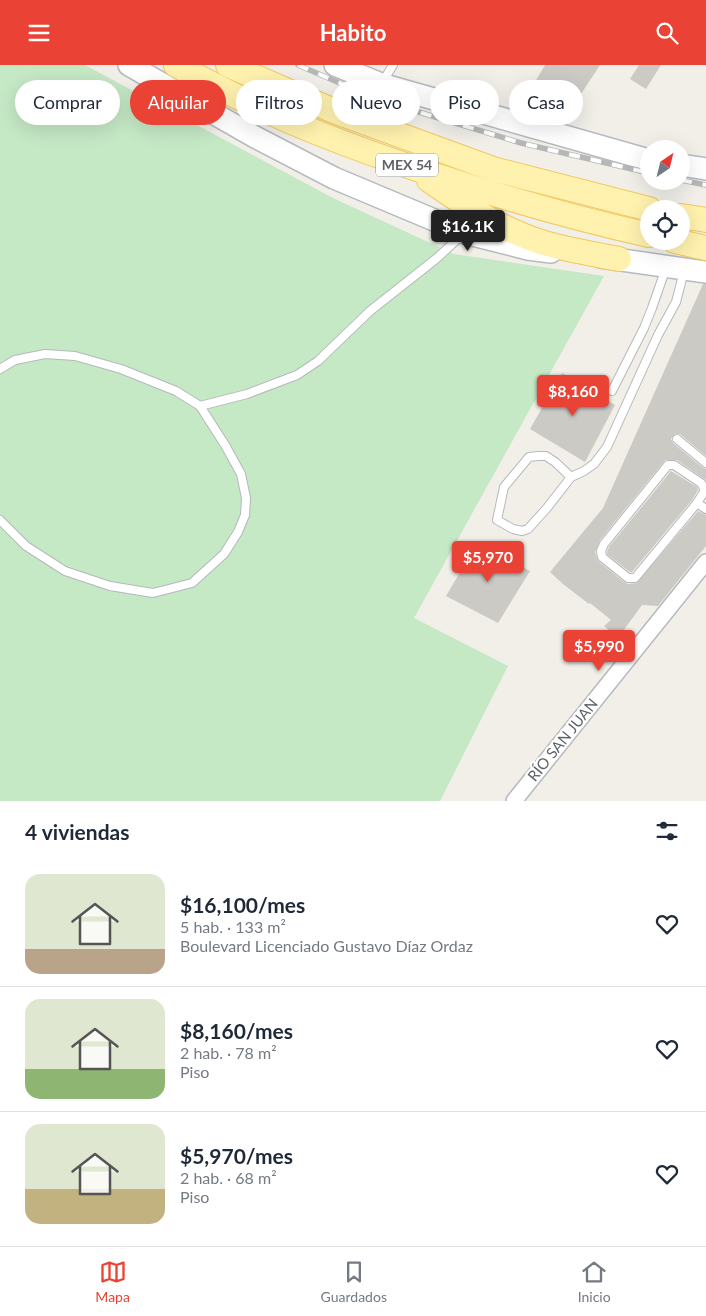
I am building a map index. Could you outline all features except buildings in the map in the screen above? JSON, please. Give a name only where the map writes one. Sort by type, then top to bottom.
[{"type":"main road","points":[[129,65],[255,137],[334,177],[464,233],[528,249],[619,259],[706,272]]},
{"type":"main road","name":"MEX 54","points":[[176,65],[251,104],[364,151],[515,200],[640,233]]},
{"type":"main road","name":"MEX 54","points":[[228,65],[334,111],[493,169],[640,207]]},
{"type":"main road","points":[[335,65],[370,80]]},
{"type":"main road","points":[[420,96],[640,157]]},
{"type":"main road","points":[[690,166],[706,169]]},
{"type":"main road","points":[[411,167],[464,205],[511,231],[544,243],[619,259]]},
{"type":"main road","points":[[690,217],[706,220]]},
{"type":"main road","points":[[690,244],[706,248]]},
{"type":"street","name":"RÍO SAN JUAN","points":[[514,801],[706,562]]},
{"type":"lane","points":[[384,80],[393,65]]},
{"type":"lane","points":[[200,406],[247,394],[297,375],[311,366],[370,311],[437,258],[464,233]]},
{"type":"lane","points":[[612,391],[652,308],[676,267]]},
{"type":"lane","points":[[571,477],[546,456],[529,457],[504,487],[497,520],[513,529],[522,531],[528,529],[571,477],[594,464],[607,447],[658,335],[676,302],[676,267]]},
{"type":"lane","points":[[644,328],[658,335]]},
{"type":"lane","points":[[0,369],[15,360],[45,354],[75,357],[121,369],[176,391],[200,406],[225,445],[240,474],[246,498],[245,515],[238,532],[224,554],[192,583],[153,593],[110,586],[65,571],[26,546],[0,520]]},
{"type":"lane","points":[[677,439],[706,463]]},
{"type":"lane","points":[[668,465],[674,465],[701,483],[704,492],[697,503],[635,578],[628,578],[602,557],[604,543],[668,465]]},
{"type":"lane","points":[[697,503],[706,509]]},
{"type":"green space","points":[[0,65],[85,65],[113,80],[15,80],[15,125],[120,125],[120,84],[130,89],[130,125],[197,125],[333,198],[454,254],[604,276],[414,618],[508,666],[440,801],[0,801]]},
{"type":"railway","points":[[298,65],[379,100],[521,143],[640,171]]},
{"type":"railway","points":[[690,182],[706,185]]}]
